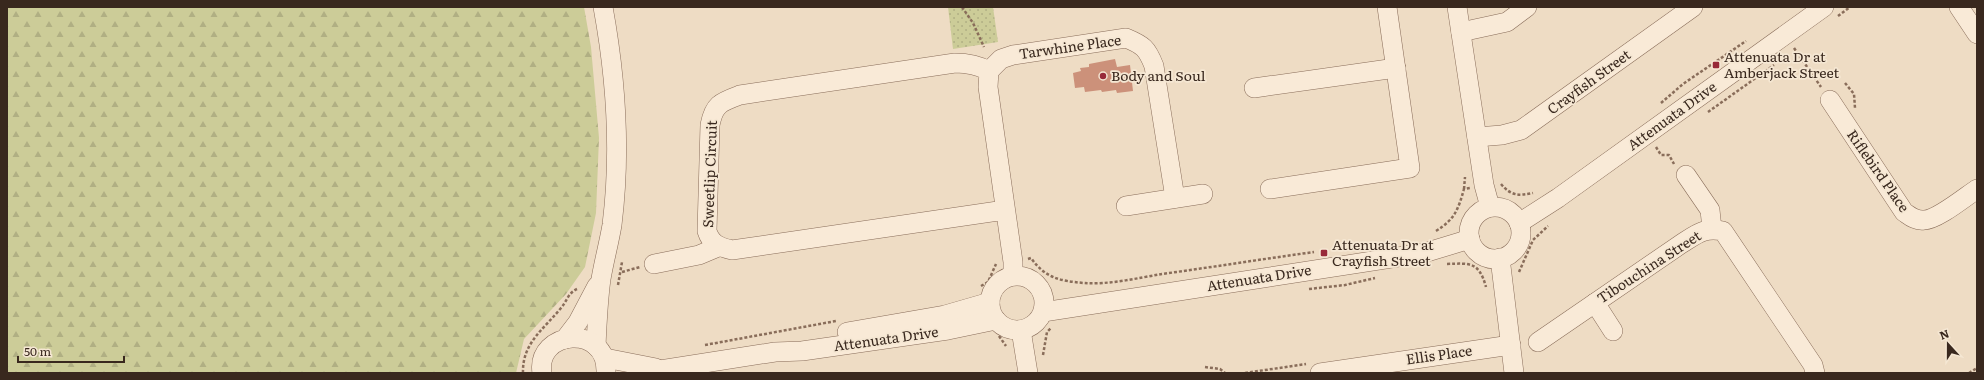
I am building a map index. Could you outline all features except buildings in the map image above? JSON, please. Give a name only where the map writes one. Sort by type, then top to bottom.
[{"type":"street","points":[[602,359],[601,278],[612,226],[616,169],[616,114],[609,38],[603,7]]},
{"type":"street","points":[[1270,189],[1410,168],[1387,7]]},
{"type":"street","points":[[1457,7],[1484,185],[1490,207]]},
{"type":"street","points":[[1461,32],[1507,22],[1527,7]]},
{"type":"street","name":"Crayfish Street","points":[[1477,137],[1502,135],[1521,130],[1694,7]]},
{"type":"street","points":[[1959,7],[1977,34]]},
{"type":"street","name":"Attenuata Drive","points":[[1519,223],[1829,13]]},
{"type":"street","name":"Tarwhine Place","points":[[989,71],[1001,59],[1013,55],[1126,38],[1140,44],[1149,53],[1154,66],[1174,198]]},
{"type":"street","name":"Sweetlip Circuit","points":[[989,71],[969,63],[955,63],[740,95],[724,102],[712,112],[710,126],[707,231],[710,239],[718,247],[732,250],[1005,210]]},
{"type":"street","points":[[1254,88],[1396,68]]},
{"type":"street","points":[[989,71],[988,87],[1013,262],[1013,276]]},
{"type":"street","name":"Riflebird Place","points":[[1830,100],[1904,212],[1913,219],[1924,221],[1934,217],[1977,189]]},
{"type":"street","points":[[1681,171],[1710,210],[1712,229]]},
{"type":"street","points":[[1126,206],[1203,194]]},
{"type":"street","points":[[1490,207],[1506,209],[1512,213],[1519,223],[1521,235],[1519,243],[1511,253],[1500,258],[1485,256],[1478,252],[1470,240],[1471,223],[1482,210],[1490,207]]},
{"type":"street","name":"Tibouchina Street","points":[[1538,342],[1702,231],[1712,229],[1724,232],[1813,365],[1815,373]]},
{"type":"street","name":"Attenuata Drive","points":[[1047,311],[1141,295],[1424,253],[1470,240]]},
{"type":"street","points":[[654,264],[699,255],[718,247]]},
{"type":"street","points":[[1500,258],[1514,373]]},
{"type":"street","points":[[1013,276],[1023,276],[1032,280],[1039,287],[1047,311],[1030,327],[1021,330],[1012,330],[1003,326],[996,320],[991,312],[990,302],[992,293],[997,285],[1004,279],[1013,276]]},
{"type":"street","points":[[542,373],[543,360],[548,350],[555,344],[565,339],[578,322],[601,278]]},
{"type":"street","name":"Attenuata Drive","points":[[775,352],[809,340],[945,314],[990,302]]},
{"type":"street","points":[[1595,303],[1613,332]]},
{"type":"street","name":"Attenuata Drive","points":[[641,373],[775,352],[802,351],[948,330],[996,320]]},
{"type":"street","points":[[1021,330],[1028,373]]},
{"type":"street","name":"Attenuata Drive","points":[[565,339],[582,338],[602,359],[661,369]]},
{"type":"street","name":"Ellis Place","points":[[1316,368],[1511,345]]},
{"type":"path","points":[[962,7],[974,23],[984,47]]},
{"type":"path","points":[[1829,13],[1850,7]]},
{"type":"path","points":[[1658,105],[1683,84],[1752,37]]},
{"type":"path","points":[[1790,50],[1800,43]]},
{"type":"path","points":[[1794,47],[1830,100]]},
{"type":"path","points":[[1704,115],[1777,62]]},
{"type":"path","points":[[1845,83],[1854,94],[1855,113]]},
{"type":"path","points":[[1650,151],[1660,144]]},
{"type":"path","points":[[1656,146],[1661,155],[1669,155],[1681,171]]},
{"type":"path","points":[[1496,184],[1500,182],[1509,193],[1521,196],[1538,192]]},
{"type":"path","points":[[1430,233],[1437,231],[1453,219],[1459,208],[1464,189],[1470,188]]},
{"type":"path","points":[[1519,274],[1523,261],[1533,240],[1550,224]]},
{"type":"path","points":[[1026,260],[1031,258],[1040,270],[1050,276],[1065,281],[1085,284],[1321,251]]},
{"type":"path","points":[[1440,265],[1466,264],[1474,266],[1480,270],[1483,276],[1487,295]]},
{"type":"path","points":[[1307,289],[1345,285],[1382,277]]},
{"type":"path","points":[[523,373],[524,356],[534,337],[562,307],[572,291],[579,288]]},
{"type":"path","points":[[1042,359],[1047,332],[1047,311]]},
{"type":"path","points":[[1205,367],[1220,369],[1225,373]]},
{"type":"path","points":[[1245,373],[1316,368]]},
{"type":"path","points":[[1969,373],[1977,368]]},
{"type":"green space","points":[[7,7],[584,7],[591,47],[599,138],[596,213],[585,267],[566,294],[524,339],[516,373],[7,373]]},
{"type":"green space","points":[[948,7],[993,7],[998,42],[953,49]]},
{"type":"place","name":"Attenuata Dr at Amberjack Street","points":[[1716,65]]},
{"type":"place","name":"Body and Soul","points":[[1103,76]]},
{"type":"place","name":"Attenuata Dr at Crayfish Street","points":[[1324,253]]}]
